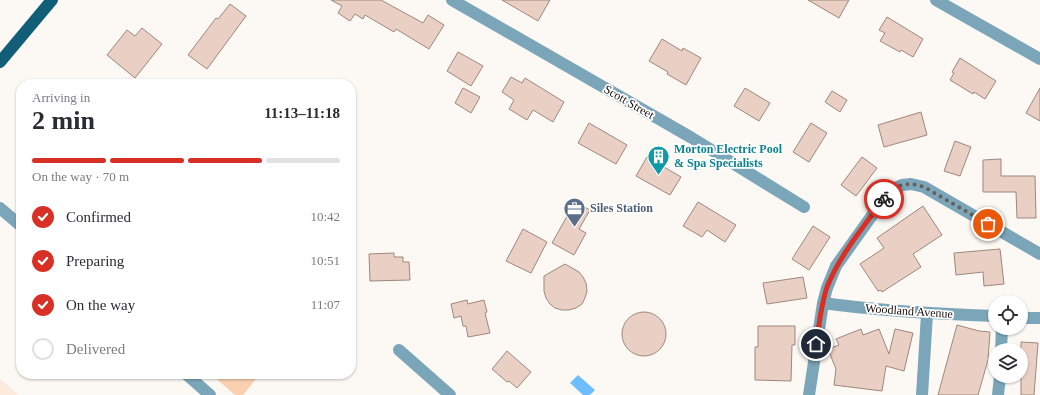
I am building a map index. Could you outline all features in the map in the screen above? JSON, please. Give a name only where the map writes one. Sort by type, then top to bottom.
[{"type":"main road","points":[[0,62],[52,0]]},
{"type":"street","name":"Scott Street","points":[[452,0],[692,138],[804,207]]},
{"type":"street","points":[[936,0],[1040,59]]},
{"type":"street","points":[[809,395],[823,303],[827,288],[836,266],[873,214],[893,189],[902,185],[916,185],[924,187],[1040,254]]},
{"type":"street","points":[[0,208],[16,222]]},
{"type":"street","name":"Woodland Avenue","points":[[823,303],[927,314],[988,316]]},
{"type":"street","points":[[922,395],[927,314]]},
{"type":"street","points":[[1028,318],[1040,318]]},
{"type":"street","points":[[399,350],[450,395]]},
{"type":"street","points":[[192,379],[210,395]]},
{"type":"street","points":[[998,395],[999,383]]},
{"type":"shaded area","points":[[0,379],[19,395],[0,395]]},
{"type":"shaded area","points":[[217,379],[256,379],[243,395],[235,395]]},
{"type":"water","points":[[578,375],[595,390],[590,395],[583,395],[570,383]]},
{"type":"building","points":[[331,0],[381,0],[423,23],[428,15],[444,25],[429,49],[396,29],[394,32],[365,15],[363,19],[355,14],[350,21],[338,13],[342,6]]},
{"type":"building","points":[[502,0],[550,0],[538,21]]},
{"type":"building","points":[[808,0],[849,0],[839,18]]},
{"type":"building","points":[[230,4],[246,16],[207,69],[188,55],[216,18],[218,19]]},
{"type":"building","points":[[887,17],[923,39],[913,57],[880,41],[885,33],[879,30]]},
{"type":"building","points":[[142,28],[162,44],[135,78],[107,55],[127,30],[135,36]]},
{"type":"building","points":[[662,39],[682,51],[683,48],[701,58],[686,85],[649,61]]},
{"type":"building","points":[[458,52],[483,66],[471,86],[447,71]]},
{"type":"building","points":[[960,58],[996,81],[985,99],[974,92],[973,94],[950,80],[954,73],[952,72]]},
{"type":"building","points":[[511,77],[522,83],[525,78],[564,102],[553,122],[533,110],[527,120],[509,109],[514,100],[502,92]]},
{"type":"building","points":[[463,88],[480,97],[471,113],[455,103]]},
{"type":"building","points":[[745,88],[770,103],[759,121],[734,106]]},
{"type":"building","points":[[1040,88],[1040,121],[1026,113]]},
{"type":"building","points":[[832,91],[847,100],[840,112],[825,102]]},
{"type":"building","points":[[921,112],[927,135],[884,147],[878,125]]},
{"type":"building","points":[[589,123],[627,145],[616,164],[578,143]]},
{"type":"building","points":[[811,123],[827,133],[809,162],[793,152]]},
{"type":"building","points":[[955,141],[971,147],[960,176],[944,171]]},
{"type":"building","name":"Morton Electric Pool & Spa Specialists","points":[[647,157],[681,177],[670,195],[636,176]]},
{"type":"building","points":[[862,157],[877,168],[856,196],[841,185]]},
{"type":"building","points":[[1001,159],[1001,176],[1035,176],[1036,218],[1017,218],[1016,192],[983,192],[983,160]]},
{"type":"building","name":"Siles Station","points":[[575,202],[590,210],[579,229],[586,233],[574,255],[552,243]]},
{"type":"building","points":[[698,202],[736,225],[725,242],[707,230],[702,237],[683,226]]},
{"type":"building","points":[[923,206],[942,235],[913,254],[921,267],[882,292],[881,290],[878,291],[860,264],[884,248],[877,238]]},
{"type":"building","points":[[813,226],[830,237],[809,270],[792,259]]},
{"type":"building","points":[[523,229],[547,242],[531,273],[506,261]]},
{"type":"building","points":[[1000,249],[1004,284],[984,286],[983,272],[956,275],[954,253]]},
{"type":"building","points":[[394,253],[394,257],[403,257],[403,262],[409,262],[410,280],[370,281],[369,254]]},
{"type":"building","points":[[565,264],[579,272],[586,283],[587,291],[582,304],[569,310],[555,308],[546,298],[544,291],[544,276]]},
{"type":"building","points":[[803,277],[807,298],[767,304],[763,283]]},
{"type":"building","points":[[467,300],[468,304],[484,300],[487,312],[485,313],[490,333],[468,337],[466,326],[463,326],[461,316],[454,318],[451,304]]},
{"type":"building","points":[[644,312],[656,316],[662,322],[666,334],[662,346],[656,352],[644,356],[632,352],[626,346],[622,334],[626,322],[632,316]]},
{"type":"building","points":[[957,325],[988,332],[988,335],[990,335],[988,343],[988,360],[978,395],[938,395]]},
{"type":"building","points":[[758,326],[795,326],[795,345],[792,345],[791,381],[755,380],[755,347],[758,347]]},
{"type":"building","points":[[861,329],[863,335],[879,329],[889,354],[895,329],[913,333],[904,371],[886,366],[882,391],[834,385],[836,369],[828,349],[839,345],[836,339]]},
{"type":"building","points":[[1021,342],[1038,343],[1034,395],[1021,395],[1021,383],[1028,383],[1028,343]]},
{"type":"building","points":[[507,351],[531,372],[517,388],[509,381],[507,382],[492,369]]},
{"type":"way so far","points":[[884,199],[893,189],[902,185],[916,185],[924,187],[988,224]]},
{"type":"place","name":"Morton Electric Pool & Spa Specialists","points":[[659,176]]},
{"type":"place","name":"Siles Station","points":[[575,228]]},
{"type":"route","points":[[816,344],[823,303],[836,266],[884,199]]}]
